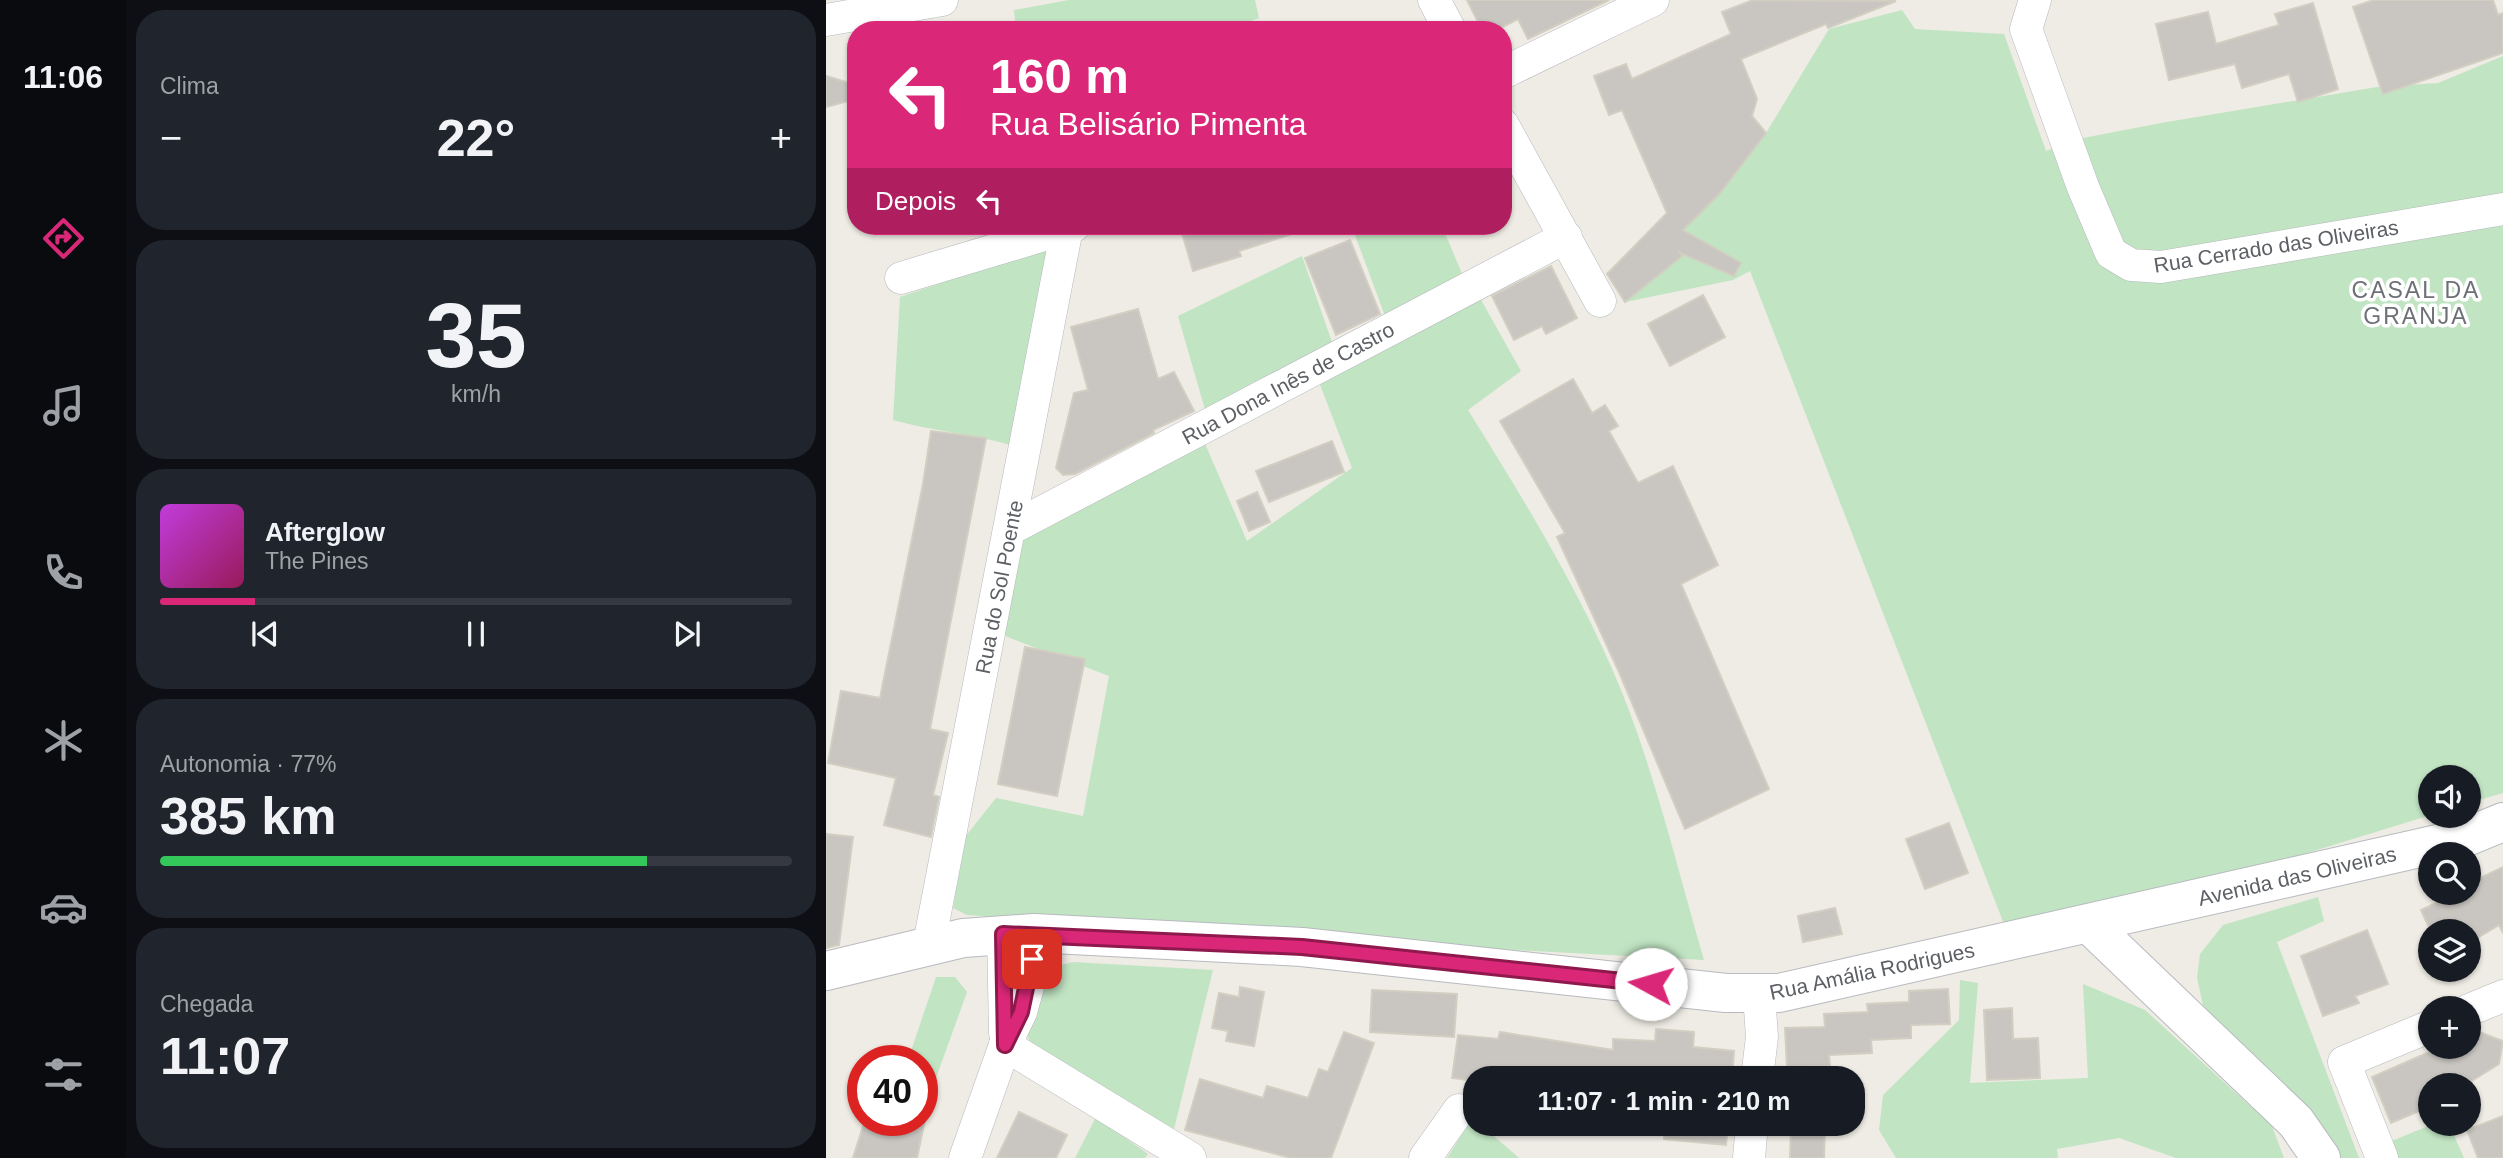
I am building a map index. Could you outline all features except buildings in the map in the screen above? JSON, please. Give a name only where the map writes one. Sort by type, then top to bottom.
[{"type":"street","points":[[826,20],[942,0]]},
{"type":"street","points":[[1434,0],[1445,21]]},
{"type":"street","points":[[1512,69],[1653,0]]},
{"type":"street","name":"Rua Cerrado das Oliveiras","points":[[2035,0],[2026,29],[2083,187],[2111,253],[2131,265],[2161,267],[2503,209]]},
{"type":"street","points":[[1512,141],[1600,301]]},
{"type":"street","points":[[901,278],[1043,235]]},
{"type":"street","name":"Rua do Sol Poente","points":[[929,944],[1068,235]]},
{"type":"street","name":"Rua Dona Inês de Castro","points":[[1010,529],[1566,237]]},
{"type":"street","name":"Avenida das Oliveiras","points":[[2089,924],[2463,838],[2503,822]]},
{"type":"street","points":[[2089,924],[2295,1122],[2321,1158]]},
{"type":"street","name":"Rua Amália Rodrigues","points":[[826,971],[929,944],[1019,934],[1302,947],[1759,994],[1799,990],[2089,924]]},
{"type":"street","points":[[965,1158],[1005,1045],[1019,934]]},
{"type":"street","points":[[1758,1066],[1762,1037],[1759,994]]},
{"type":"street","points":[[2481,1005],[2503,996]]},
{"type":"street","points":[[2382,1158],[2344,1062],[2418,1031]]},
{"type":"street","points":[[1005,1045],[1190,1158]]},
{"type":"street","points":[[1425,1158],[1459,1110]]},
{"type":"street","points":[[1749,1158],[1751,1136]]},
{"type":"green space","points":[[1069,0],[1255,0],[1259,18],[1251,21],[1015,21],[1014,10]]},
{"type":"green space","points":[[1902,10],[1915,29],[2004,34],[2046,151],[2078,139],[2161,123],[2377,87],[2438,83],[2503,56],[2503,793],[2481,799],[2481,765],[2418,765],[2418,819],[2271,864],[2004,924],[1750,271],[1733,280],[1625,302],[1618,292],[1720,193],[1766,133],[1829,29]]},
{"type":"green space","points":[[1355,235],[1446,235],[1463,276],[1388,324]]},
{"type":"green space","points":[[1044,248],[1049,249],[1011,445],[893,420],[900,297]]},
{"type":"green space","points":[[1302,256],[1333,345],[1206,413],[1178,316]]},
{"type":"green space","points":[[1480,298],[1521,371],[1468,410],[1552,550],[1590,621],[1623,695],[1646,760],[1704,960],[1383,943],[967,915],[953,908],[965,837],[996,798],[1083,816],[1109,676],[1000,634],[1019,536],[1203,439],[1247,541],[1352,468],[1319,382]]},
{"type":"green space","points":[[2318,897],[2324,921],[2277,942],[2359,1158],[2339,1158],[2203,1005],[2197,978],[2200,954],[2223,925]]},
{"type":"green space","points":[[1073,962],[1213,970],[1174,1129],[1030,1042],[1026,1032],[1053,967]]},
{"type":"green space","points":[[936,977],[955,977],[967,992],[938,1072],[938,1045],[913,1045]]},
{"type":"green space","points":[[1960,980],[1978,983],[1970,1083],[2088,1078],[2083,984],[2145,1010],[2272,1126],[2284,1158],[2176,1158],[2119,1138],[2057,1149],[2058,1158],[1896,1158],[1879,1130],[1883,1095],[1959,1020]]},
{"type":"green space","points":[[1096,1117],[1148,1154],[1145,1158],[1075,1158]]},
{"type":"green space","points":[[2418,1130],[2418,1136],[2454,1136],[2464,1158],[2393,1158],[2387,1143]]},
{"type":"green space","points":[[1463,1133],[1463,1136],[1494,1136],[1519,1158],[1447,1158]]},
{"type":"district","name":"CASAL DA GRANJA","points":[[2416,303]]},
{"type":"route","points":[[1032,959],[1021,1012],[1005,1045],[1003,934],[1034,933],[1302,947],[1651,984]]}]
